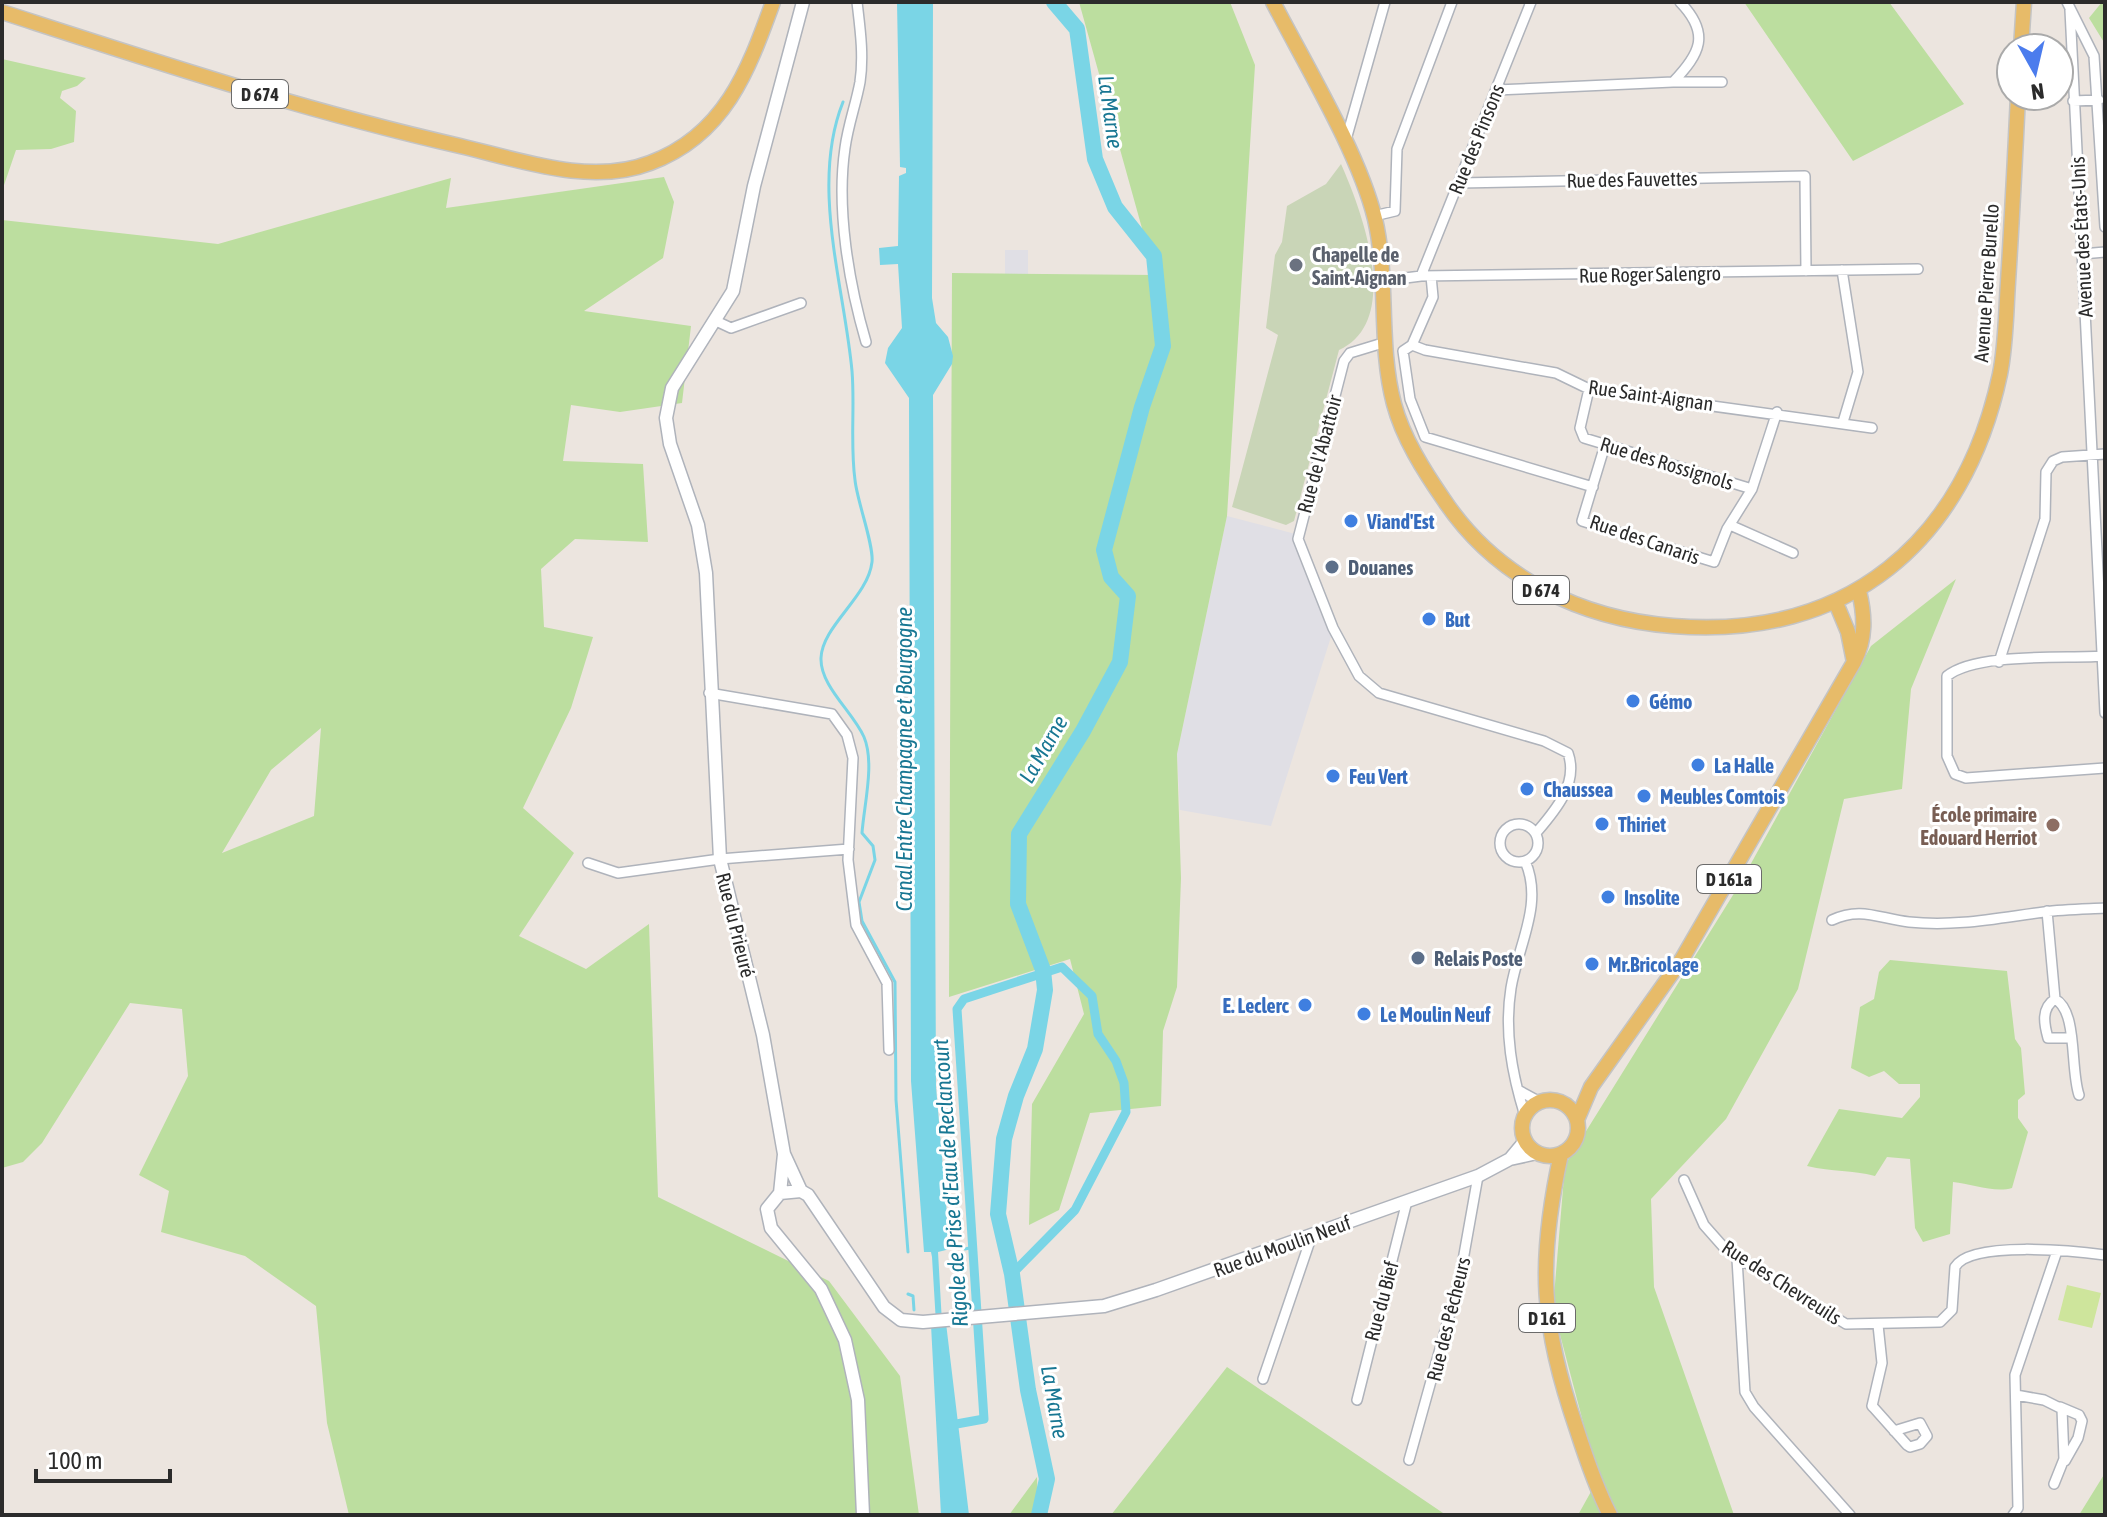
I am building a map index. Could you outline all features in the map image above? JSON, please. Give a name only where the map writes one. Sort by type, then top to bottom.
[{"type":"main road","name":"D 674","points":[[2,12],[332,116],[522,160],[601,173],[650,163],[709,128],[731,102],[747,72],[773,2]]},
{"type":"main road","name":"D 674","points":[[1273,2],[1352,160],[1374,216],[1395,408],[1428,476],[1478,543],[1539,588],[1603,614],[1687,627],[1778,620],[1836,603]]},
{"type":"main road","points":[[2022,32],[2024,2]]},
{"type":"main road","name":"Avenue Pierre Burello","points":[[1836,603],[1898,563],[1925,532],[1967,466],[1988,417],[2003,345],[2017,112]]},
{"type":"main road","name":"D 161a","points":[[1577,1120],[1591,1087],[1682,959],[1862,647],[1864,630],[1859,591]]},
{"type":"main road","points":[[1836,603],[1848,632],[1854,662]]},
{"type":"main road","name":"D 161a","points":[[1563,1103],[1591,1087]]},
{"type":"main road","points":[[1540,1102],[1563,1103],[1577,1120],[1577,1136],[1548,1154],[1525,1141],[1525,1116],[1540,1102]]},
{"type":"main road","name":"D 161","points":[[1548,1154],[1553,1190],[1544,1274],[1548,1327],[1566,1397],[1610,1515]]},
{"type":"street","name":"Rue du Prieuré","points":[[803,2],[754,186],[733,291],[672,388],[666,418],[670,444],[698,525],[706,573],[709,693],[720,859],[763,1035],[784,1154],[801,1191],[817,1205],[884,1307],[901,1320],[925,1322]]},
{"type":"street","points":[[857,2],[862,52],[860,82],[845,148],[843,187],[854,289],[866,342]]},
{"type":"street","points":[[1342,139],[1347,136],[1385,2]]},
{"type":"street","points":[[1374,216],[1395,211],[1397,149],[1452,2]]},
{"type":"street","name":"Rue des Pinsons","points":[[1426,276],[1459,183],[1531,2]]},
{"type":"street","points":[[1673,82],[1695,58],[1700,39],[1696,21],[1680,2]]},
{"type":"street","name":"Avenue des États-Unis","points":[[2058,2],[2069,6],[2083,27],[2094,56],[2105,227]]},
{"type":"street","name":"Avenue des États-Unis","points":[[2069,6],[2070,32]]},
{"type":"street","points":[[1496,90],[1722,82]]},
{"type":"street","points":[[2075,101],[2099,100]]},
{"type":"street","name":"Avenue des États-Unis","points":[[2074,112],[2101,561],[2105,713]]},
{"type":"street","name":"Rue des Fauvettes","points":[[1459,183],[1805,176],[1806,271]]},
{"type":"street","points":[[2082,254],[2105,252]]},
{"type":"street","name":"Rue Roger Salengro","points":[[1382,281],[1426,276],[1918,269]]},
{"type":"street","points":[[1842,270],[1858,372],[1843,422]]},
{"type":"street","points":[[1426,276],[1433,297],[1412,345],[1403,351],[1410,399],[1425,437],[1593,487]]},
{"type":"street","points":[[716,321],[731,328],[801,303]]},
{"type":"street","name":"Rue de l'Abattoir","points":[[1386,342],[1350,353],[1344,361],[1298,539],[1318,591],[1359,676],[1379,693],[1544,741],[1568,753],[1570,766],[1560,807],[1536,833]]},
{"type":"street","name":"Rue Saint-Aignan","points":[[1412,345],[1556,373],[1589,389],[1777,412],[1872,428]]},
{"type":"street","name":"Rue des Rossignols","points":[[1589,389],[1580,428],[1584,438],[1752,489]]},
{"type":"street","name":"Rue des Canaris","points":[[1605,445],[1582,521],[1714,562],[1730,525],[1752,489],[1777,412]]},
{"type":"street","points":[[1999,662],[2045,519],[2046,472],[2053,461],[2062,457],[2105,454]]},
{"type":"street","points":[[1730,525],[1793,553]]},
{"type":"street","points":[[2104,656],[1999,662],[1956,669],[1947,676],[1947,756],[1955,774],[1966,778],[2105,768]]},
{"type":"street","points":[[709,693],[832,714],[847,735],[853,758],[849,849],[856,925],[887,983],[889,1050]]},
{"type":"street","points":[[1517,824],[1536,833],[1537,851],[1525,861],[1507,858],[1501,848],[1501,836],[1517,824]]},
{"type":"street","points":[[588,863],[618,873],[720,859],[849,849]]},
{"type":"street","points":[[1525,861],[1533,894],[1532,910],[1519,951],[1509,1014],[1511,1062],[1525,1116]]},
{"type":"street","points":[[1832,920],[1856,912],[1876,913],[1905,922],[1977,923],[2047,911],[2105,908]]},
{"type":"street","points":[[2047,911],[2055,999]]},
{"type":"street","points":[[2055,999],[2069,1013],[2072,1077],[2079,1095]]},
{"type":"street","points":[[2055,999],[2047,1004],[2044,1012],[2048,1038],[2070,1038]]},
{"type":"street","points":[[1518,1090],[1540,1102]]},
{"type":"street","name":"Rue du Moulin Neuf","points":[[1510,1159],[1525,1141]]},
{"type":"street","name":"Rue du Prieuré","points":[[784,1154],[780,1193],[767,1209],[768,1221],[778,1238],[821,1289],[845,1340],[859,1411],[863,1515]]},
{"type":"street","name":"Rue du Moulin Neuf","points":[[925,1322],[1048,1313],[1132,1299],[1478,1176],[1510,1159],[1548,1154]]},
{"type":"street","name":"Rue des Pêcheurs","points":[[1409,1460],[1457,1287],[1478,1176]]},
{"type":"street","name":"Rue des Chevreuils","points":[[1684,1180],[1704,1225],[1737,1259],[1841,1322],[1852,1325],[1933,1323],[1946,1319],[1952,1310],[1955,1267],[1966,1256],[2003,1251],[2105,1255]]},
{"type":"street","points":[[780,1193],[801,1191]]},
{"type":"street","name":"Rue du Bief","points":[[1357,1400],[1407,1201]]},
{"type":"street","points":[[1263,1379],[1312,1235]]},
{"type":"street","points":[[2013,1515],[2018,1508],[2015,1375],[2057,1251]]},
{"type":"street","points":[[1737,1259],[1745,1392],[1754,1407],[1850,1515]]},
{"type":"street","points":[[1878,1325],[1881,1368],[1872,1402],[1894,1431]]},
{"type":"street","points":[[2016,1395],[2060,1407],[2079,1415],[2082,1421],[2078,1438],[2054,1484]]},
{"type":"street","points":[[2060,1407],[2063,1464]]},
{"type":"shaded area","points":[[1005,250],[1028,250],[1028,277],[1005,276]]},
{"type":"shaded area","points":[[1227,516],[1303,536],[1336,621],[1271,826],[1180,810],[1177,754]]},
{"type":"green space","points":[[1079,2],[1230,2],[1255,65],[1227,516],[1177,754],[1181,878],[1177,987],[1163,1031],[1161,1106],[1090,1113],[1059,1210],[1029,1225],[1032,1104],[1084,1014],[1070,959],[949,997],[952,273],[1155,275]]},
{"type":"green space","points":[[1744,2],[1889,2],[1964,104],[1853,161]]},
{"type":"green space","points":[[2105,2],[2105,44],[2089,18]]},
{"type":"green space","points":[[2,59],[86,78],[77,86],[62,91],[60,98],[76,111],[74,142],[51,149],[16,150],[2,191]]},
{"type":"green space","points":[[1341,164],[1366,236],[1372,264],[1373,291],[1369,315],[1358,336],[1339,350],[1294,521],[1286,525],[1232,507],[1278,335],[1266,328],[1275,255],[1282,242],[1287,206],[1326,184]]},
{"type":"green space","points":[[664,177],[674,202],[663,258],[584,311],[691,326],[682,403],[620,412],[571,405],[563,461],[643,464],[648,542],[575,539],[541,569],[544,627],[593,637],[571,708],[523,808],[574,853],[519,936],[586,969],[649,924],[658,1197],[829,1281],[900,1376],[919,1515],[349,1515],[327,1423],[316,1306],[245,1256],[161,1232],[169,1191],[139,1175],[188,1076],[182,1009],[130,1003],[42,1143],[23,1162],[2,1168],[2,220],[218,244],[451,178],[446,208]],"holes":[[[321,728],[314,816],[222,853],[271,770]]]},
{"type":"green space","points":[[1956,579],[1911,689],[1902,789],[1844,799],[1798,989],[1726,1119],[1651,1199],[1654,1287],[1734,1515],[1578,1515],[1598,1479],[1553,1308],[1565,1165],[1738,887],[1871,646]]},
{"type":"green space","points":[[1890,960],[2007,971],[2015,1039],[2021,1048],[2025,1094],[2018,1100],[2018,1118],[2028,1132],[2012,1188],[1991,1189],[1953,1182],[1950,1234],[1923,1242],[1915,1228],[1910,1159],[1887,1157],[1875,1176],[1807,1166],[1839,1109],[1902,1118],[1920,1097],[1920,1084],[1899,1084],[1884,1071],[1869,1077],[1851,1068],[1860,1007],[1874,999],[1879,972]]},
{"type":"green space","points":[[2067,1285],[2101,1293],[2092,1328],[2058,1320]]},
{"type":"green space","points":[[1227,1367],[1446,1515],[1111,1515]]},
{"type":"green space","points":[[2105,1473],[2105,1515],[2079,1515]]},
{"type":"green space","points":[[1037,1477],[1038,1515],[1009,1515]]},
{"type":"water","points":[[897,2],[933,2],[932,298],[936,323],[948,337],[953,356],[952,364],[933,395],[936,1087],[950,1249],[938,1252],[942,1323],[946,1323],[969,1515],[941,1515],[931,1325],[936,1323],[932,1257],[931,1252],[924,1252],[911,1081],[909,398],[885,363],[888,348],[902,328],[898,264],[880,265],[879,248],[898,246],[899,176],[906,173],[906,168],[900,167]]},
{"type":"waterway","name":"La Marne","points":[[1039,1515],[1047,1479],[1028,1390],[1012,1274],[998,1214],[1004,1139],[1016,1096],[1035,1049],[1045,990],[1043,970],[1018,904],[1019,834],[1083,731],[1120,662],[1128,596],[1111,577],[1104,550],[1142,407],[1163,346],[1154,256],[1115,207],[1095,159],[1077,29],[1054,2]]},
{"type":"waterway","points":[[843,102],[829,167],[829,201],[852,371],[855,480],[872,562],[862,587],[829,634],[821,658],[831,689],[864,737],[869,759],[862,833],[873,846],[875,860],[859,902],[862,921],[895,982],[896,1100],[908,1252]]},
{"type":"waterway","name":"Rigole de Prise d'Eau de Reclancourt","points":[[951,1425],[984,1419],[957,1009],[964,999],[1062,967],[1092,996],[1098,1034],[1116,1061],[1124,1083],[1126,1112],[1075,1210],[1012,1274]]},
{"type":"waterway","name":"Rigole de Prise d'Eau de Reclancourt","points":[[965,1249],[974,1247]]},
{"type":"waterway","points":[[908,1294],[913,1296],[914,1310]]},
{"type":"place","name":"Chapelle de Saint-Aignan","points":[[1296,265]]},
{"type":"place","name":"Viand'Est","points":[[1351,521]]},
{"type":"place","name":"Douanes","points":[[1332,567]]},
{"type":"place","name":"But","points":[[1429,619]]},
{"type":"place","name":"Gémo","points":[[1633,701]]},
{"type":"place","name":"La Halle","points":[[1698,765]]},
{"type":"place","name":"Feu Vert","points":[[1333,776]]},
{"type":"place","name":"Chaussea","points":[[1527,789]]},
{"type":"place","name":"Meubles Comtois","points":[[1644,796]]},
{"type":"place","name":"Thiriet","points":[[1602,824]]},
{"type":"place","name":"École primaire Edouard Herriot","points":[[2053,825]]},
{"type":"place","name":"Insolite","points":[[1608,897]]},
{"type":"place","name":"Relais Poste","points":[[1418,958]]},
{"type":"place","name":"Mr.Bricolage","points":[[1592,964]]},
{"type":"place","name":"E. Leclerc","points":[[1305,1005]]},
{"type":"place","name":"Le Moulin Neuf","points":[[1364,1014]]},
{"type":"water label","name":"Canal Entre Champagne et Bourgogne","points":[[904,759]]}]
